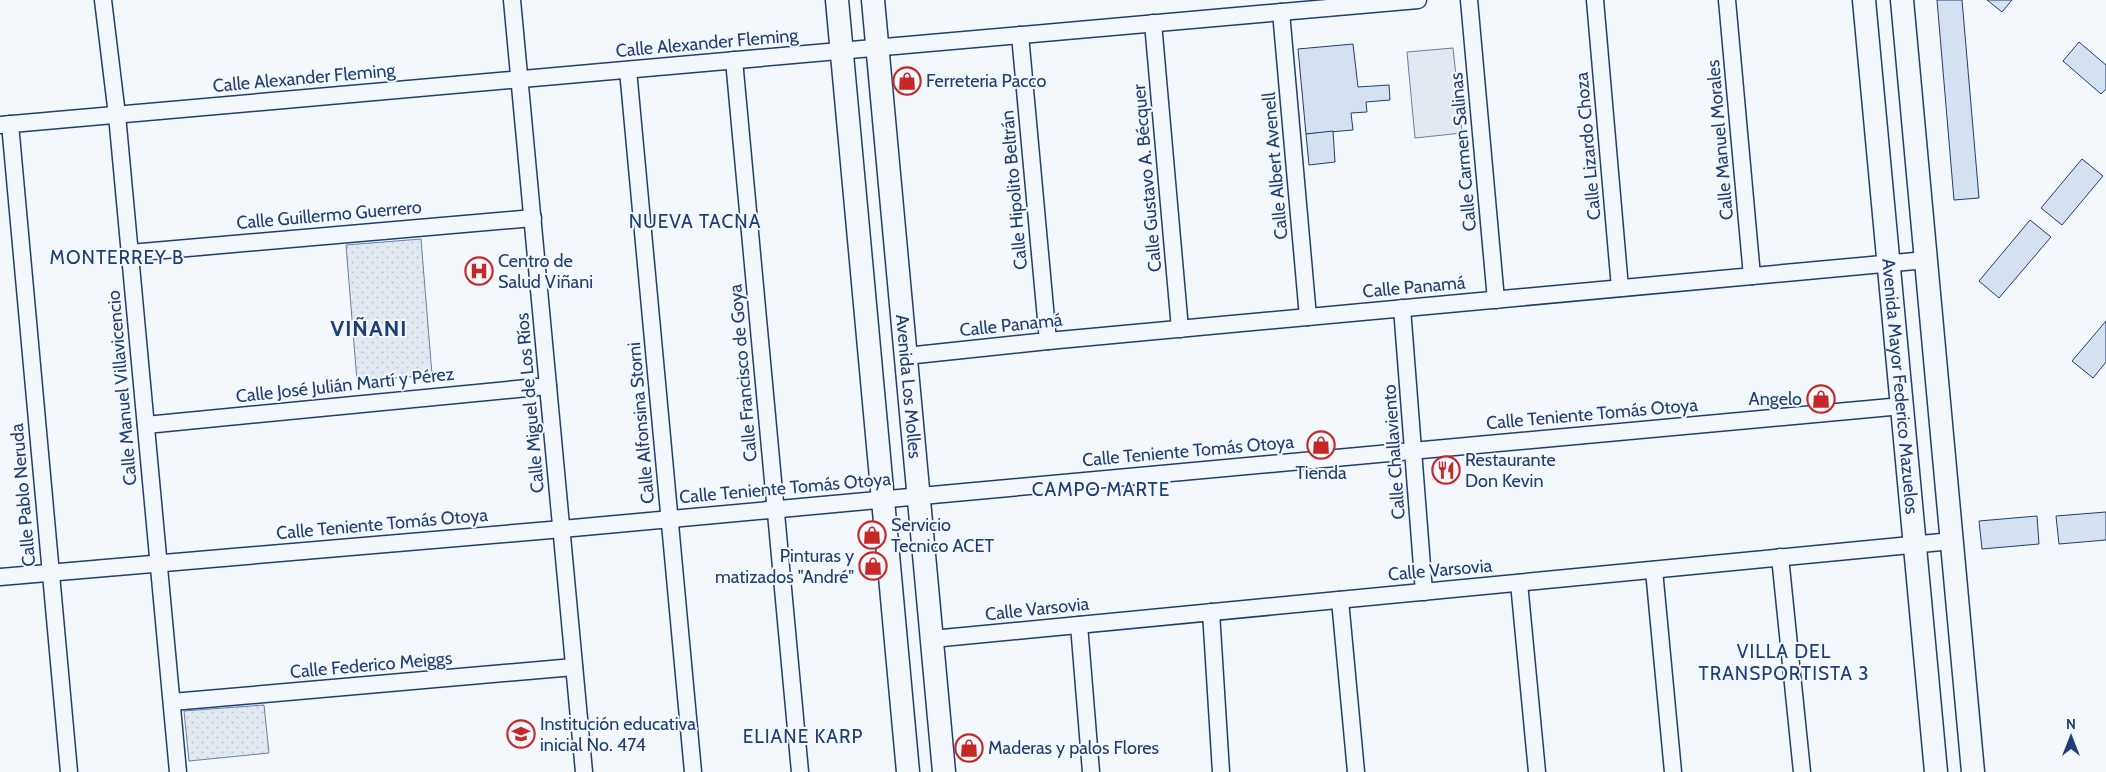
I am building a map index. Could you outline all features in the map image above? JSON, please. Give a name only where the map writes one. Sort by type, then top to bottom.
[{"type":"street","name":"Calle Manuel Villavicencio","points":[[103,0],[117,115],[178,772]]},
{"type":"street","name":"Calle Miguel de Los Ríos","points":[[512,0],[584,772]]},
{"type":"street","name":"Avenida Los Molles","points":[[837,0],[908,772]]},
{"type":"street","name":"Avenida Los Molles","points":[[873,0],[944,772]]},
{"type":"street","name":"Calle Alexander Fleming","points":[[5,125],[1281,12],[1373,2],[1418,0]]},
{"type":"street","name":"Calle Carmen Salinas","points":[[1469,0],[1496,300]]},
{"type":"street","name":"Calle Lizardo Choza","points":[[1595,0],[1620,288]]},
{"type":"street","name":"Calle Manuel Morales","points":[[1727,0],[1752,276]]},
{"type":"street","name":"Avenida Mayor Federico Mazuelos","points":[[1864,0],[1936,772]]},
{"type":"street","name":"Avenida Mayor Federico Mazuelos","points":[[1902,0],[1973,772]]},
{"type":"street","name":"Calle Albert Avenell","points":[[1281,12],[1308,317]]},
{"type":"street","name":"Calle Gustavo A. Bécquer","points":[[1153,23],[1180,329]]},
{"type":"street","name":"Calle Hipolito Beltrán","points":[[1020,35],[1048,341]]},
{"type":"street","name":"Calle Francisco de Goya","points":[[734,60],[800,772]]},
{"type":"street","name":"Calle Alfonsina Storni","points":[[628,70],[692,772]]},
{"type":"street","name":"Calle Pablo Neruda","points":[[5,125],[69,772]]},
{"type":"street","name":"Calle Guillermo Guerrero","points":[[130,253],[532,218]]},
{"type":"street","name":"Calle Panamá","points":[[906,356],[1048,341],[1926,260]]},
{"type":"street","name":"Calle Challaviento","points":[[1402,308],[1424,592]]},
{"type":"street","name":"Calle José Julián Martí y Pérez","points":[[146,425],[548,386]]},
{"type":"street","name":"Calle Teniente Tomás Otoya","points":[[0,577],[562,529],[1902,406]]},
{"type":"street","name":"Calle Varsovia","points":[[932,639],[1952,541]]},
{"type":"street","points":[[1780,557],[1802,772]]},
{"type":"street","points":[[1654,570],[1673,772]]},
{"type":"street","points":[[1519,583],[1536,772]]},
{"type":"street","points":[[1340,600],[1356,772]]},
{"type":"street","points":[[1211,612],[1221,772]]},
{"type":"street","points":[[1079,625],[1091,772]]},
{"type":"street","name":"Calle Federico Meiggs","points":[[172,702],[574,668]]},
{"type":"shaded area","points":[[1453,48],[1462,133],[1415,138],[1407,52]]},
{"type":"shaded area","points":[[421,239],[432,375],[357,381],[346,245]]},
{"type":"shaded area","points":[[264,705],[269,753],[189,761],[184,711]]},
{"type":"building","points":[[1937,0],[1962,0],[1979,198],[1954,200]]},
{"type":"building","points":[[1987,0],[2012,0],[2002,12]]},
{"type":"building","points":[[2079,42],[2106,65],[2106,89],[2101,94],[2063,61]]},
{"type":"building","points":[[1353,44],[1358,87],[1389,85],[1390,100],[1366,102],[1367,112],[1351,113],[1353,130],[1306,134],[1298,49]]},
{"type":"building","points":[[1333,131],[1335,162],[1309,165],[1306,134]]},
{"type":"building","points":[[2082,159],[2103,176],[2062,225],[2041,208]]},
{"type":"building","points":[[2030,220],[2051,237],[1999,298],[1979,281]]},
{"type":"building","points":[[2106,321],[2106,362],[2093,378],[2072,361]]},
{"type":"building","points":[[2106,512],[2106,540],[2059,544],[2056,516]]},
{"type":"building","points":[[2037,516],[2039,544],[1982,549],[1979,521]]},
{"type":"place","name":"Ferreteria Pacco","points":[[907,81]]},
{"type":"place","name":"Centro de Salud Viñani","points":[[479,271]]},
{"type":"place","name":"Angelo","points":[[1821,399]]},
{"type":"place","name":"Tienda","points":[[1321,445]]},
{"type":"place","name":"Restaurante Don Kevin","points":[[1446,470]]},
{"type":"place","name":"Servicio Tecnico ACET","points":[[872,535]]},
{"type":"place","name":"Pinturas y matizados \"André\"","points":[[873,566]]},
{"type":"place","name":"Institución educativa inicial No. 474","points":[[521,734]]},
{"type":"place","name":"Maderas y palos Flores","points":[[969,748]]},
{"type":"district","name":"NUEVA TACNA","points":[[695,221]]},
{"type":"district","name":"MONTERREY B","points":[[117,257]]},
{"type":"district","name":"VIÑANI","points":[[369,328]]},
{"type":"district","name":"CAMPO MARTE","points":[[1101,489]]},
{"type":"district","name":"VILLA DEL TRANSPORTISTA 3","points":[[1784,662]]},
{"type":"district","name":"ELIANE KARP","points":[[803,736]]}]
